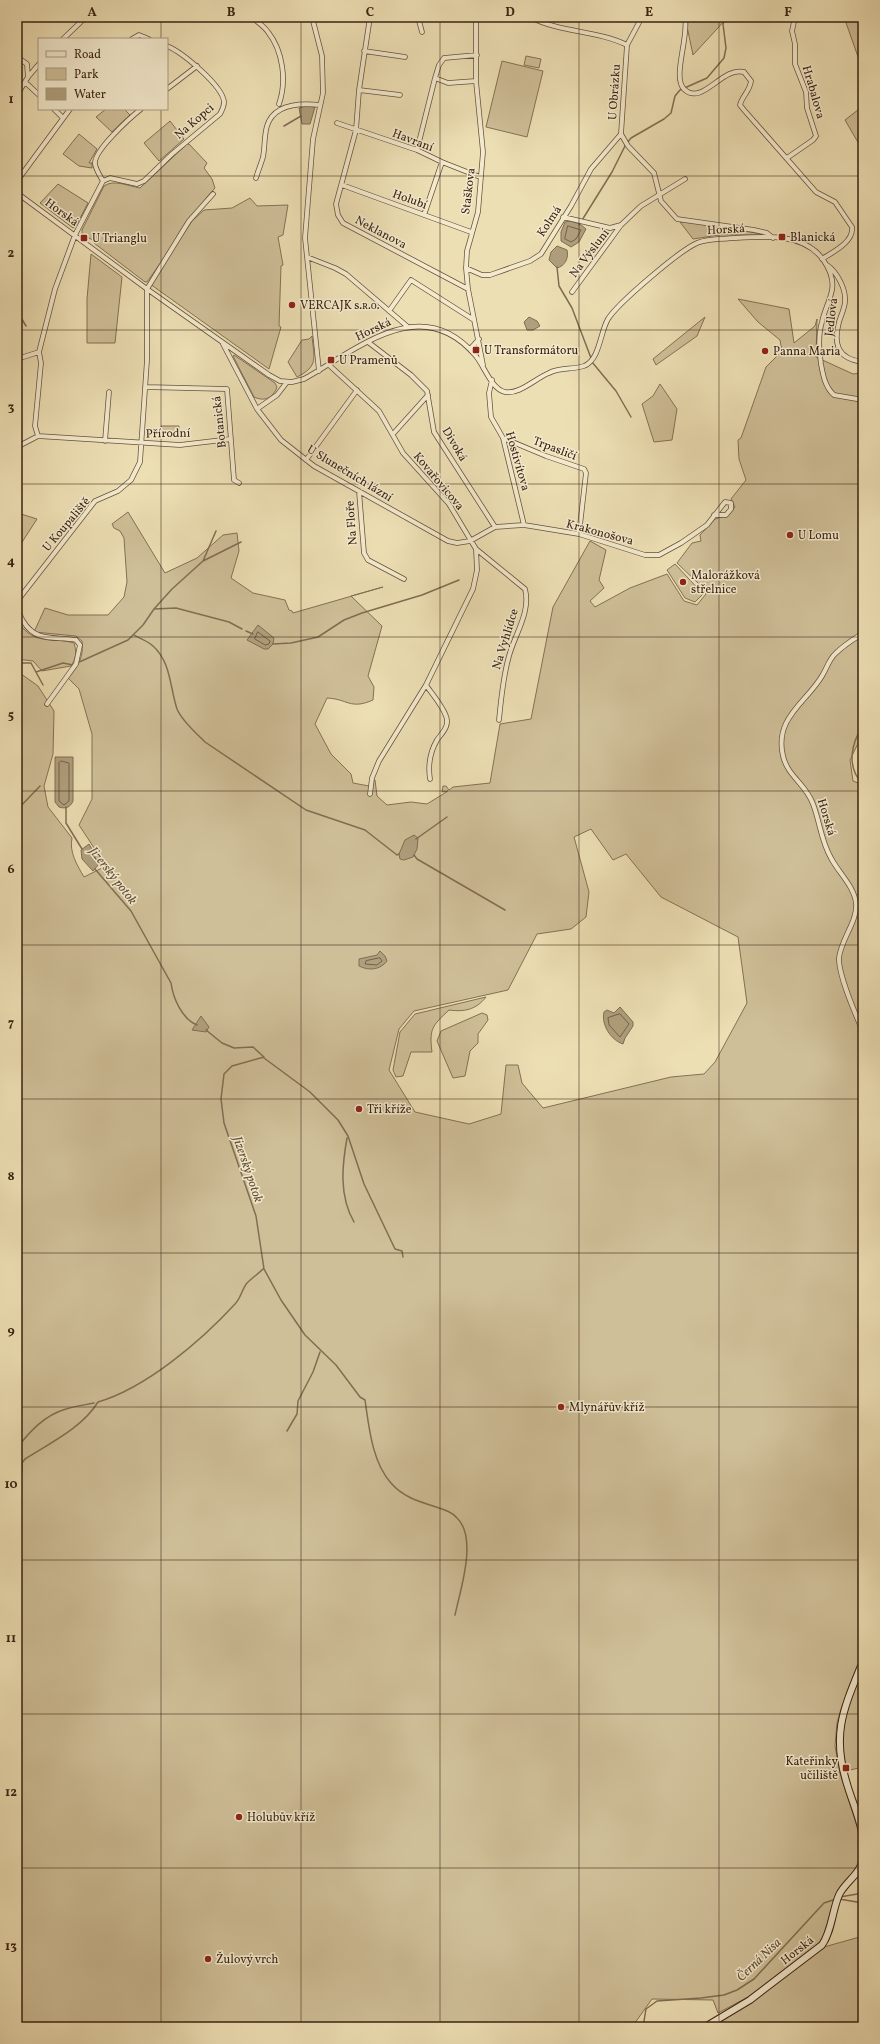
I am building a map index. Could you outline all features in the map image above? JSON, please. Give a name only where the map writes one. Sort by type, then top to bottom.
[{"type":"street","points":[[64,38],[86,17]]},
{"type":"street","points":[[252,17],[267,31],[273,40],[282,64],[284,79],[279,104]]},
{"type":"street","points":[[312,17],[322,56],[323,93],[313,138],[305,238],[319,370]]},
{"type":"street","name":"Neklanova","points":[[370,17],[359,90],[356,130],[336,209],[343,223],[468,289]]},
{"type":"street","points":[[418,17],[422,32]]},
{"type":"street","name":"Staškova","points":[[476,17],[476,82],[483,152],[478,212],[467,251],[466,268],[468,289],[484,365]]},
{"type":"street","points":[[530,17],[553,26],[603,35],[627,45],[641,17]]},
{"type":"street","points":[[685,17],[686,33],[678,77],[681,86],[687,92],[693,94],[701,93],[720,79],[734,72],[744,72],[751,81],[750,88],[741,100],[740,105],[816,192],[835,202],[852,227],[850,237],[839,248],[822,259]]},
{"type":"street","name":"Hrabalova","points":[[787,158],[813,140],[816,136],[807,108],[806,92],[795,64],[792,31],[796,17]]},
{"type":"street","points":[[134,38],[139,35],[146,38]]},
{"type":"street","name":"U Obrázku","points":[[627,45],[621,134],[628,146],[654,173],[661,201],[677,219],[754,230],[767,233],[773,238]]},
{"type":"street","points":[[168,46],[175,49],[197,66],[168,88]]},
{"type":"street","points":[[364,51],[405,57]]},
{"type":"street","points":[[417,150],[438,65],[444,58],[477,55]]},
{"type":"street","points":[[17,57],[27,64],[28,77]]},
{"type":"street","points":[[17,95],[28,77],[38,65]]},
{"type":"street","name":"Na Kopci","points":[[103,182],[110,178],[137,184],[144,181],[172,154],[220,114],[224,101],[221,95],[197,66]]},
{"type":"street","points":[[434,78],[448,83],[476,82]]},
{"type":"street","points":[[25,82],[38,94]]},
{"type":"street","points":[[359,90],[400,95]]},
{"type":"street","points":[[256,178],[263,158],[268,125],[278,111],[302,103],[320,105]]},
{"type":"street","points":[[55,110],[63,118]]},
{"type":"street","points":[[17,181],[69,110]]},
{"type":"street","points":[[17,447],[38,436],[35,426],[41,363],[39,352],[55,289],[75,235],[103,182],[95,164],[96,157],[101,148],[140,110]]},
{"type":"street","name":"Havraní","points":[[337,123],[417,150],[480,177]]},
{"type":"street","name":"Kolmá","points":[[466,268],[482,275],[490,275],[530,262],[541,254],[591,169],[621,134]]},
{"type":"street","points":[[424,215],[442,162]]},
{"type":"street","name":"Na Výsluní","points":[[572,292],[621,226],[642,206],[685,179]]},
{"type":"street","name":"Holubí","points":[[342,185],[472,232]]},
{"type":"street","name":"Horská","points":[[17,193],[223,343],[280,381],[287,382],[304,379],[390,330],[408,327],[429,328],[446,332],[470,349],[484,365],[492,380],[501,390],[512,392],[553,371],[563,368],[580,367],[588,364],[598,350],[601,333],[612,313],[694,244],[707,240],[773,238],[802,243],[813,249],[822,259],[832,276],[832,285],[820,333],[820,359],[828,389],[834,395],[863,400]]},
{"type":"street","points":[[147,289],[188,222],[213,194]]},
{"type":"street","name":"Na Výsluní","points":[[563,217],[610,228],[621,226]]},
{"type":"street","points":[[307,257],[346,274],[408,327]]},
{"type":"street","name":"Jedlová","points":[[826,265],[833,269],[845,296],[845,303],[838,324],[840,352],[848,360],[863,362]]},
{"type":"street","points":[[389,311],[410,280],[474,320]]},
{"type":"street","name":"U Koupaliště","points":[[48,703],[77,662],[80,645],[76,640],[40,637],[29,630],[22,619],[18,606],[18,600],[95,502],[118,490],[131,480],[140,462],[148,319],[147,289]]},
{"type":"street","points":[[470,349],[479,339]]},
{"type":"street","name":"Divoká","points":[[368,342],[411,375],[427,391],[434,432],[495,527]]},
{"type":"street","name":"U Slunečních lázní","points":[[223,343],[257,409],[282,440],[306,460],[448,541],[457,543],[470,541]]},
{"type":"street","points":[[18,357],[39,352]]},
{"type":"street","name":"Kovařovicova","points":[[329,365],[380,411],[407,459],[449,504],[470,541]]},
{"type":"street","name":"Hostivítova","points":[[492,380],[489,393],[491,417],[503,438],[524,525]]},
{"type":"street","points":[[257,409],[278,395],[287,382]]},
{"type":"street","name":"Botanická","points":[[145,387],[227,389],[234,480],[239,483]]},
{"type":"street","points":[[306,460],[357,390]]},
{"type":"street","points":[[105,441],[109,392]]},
{"type":"street","points":[[393,434],[428,395]]},
{"type":"street","name":"Přírodní","points":[[38,436],[142,444],[180,445],[231,439]]},
{"type":"street","name":"Trpasličí","points":[[503,438],[546,456],[584,469],[586,473],[579,534]]},
{"type":"street","name":"Na Floře","points":[[359,491],[364,553],[368,560],[404,579]]},
{"type":"street","name":"Krakonošova","points":[[470,541],[495,527],[524,525],[579,534],[646,555],[655,556],[681,543],[708,525],[714,515]]},
{"type":"street","name":"Na Vyhlídce","points":[[470,541],[476,549],[516,580],[525,589],[527,598],[525,613],[509,656],[502,686],[499,720]]},
{"type":"street","points":[[370,794],[372,778],[379,761],[426,685],[473,589],[477,570],[476,549]]},
{"type":"street","name":"Horská","points":[[863,633],[835,653],[822,676],[793,710],[783,732],[782,747],[789,772],[806,790],[813,804],[823,842],[831,858],[846,880],[856,902],[855,914],[839,957],[840,969],[863,1032]]},
{"type":"street","points":[[426,685],[446,716],[447,725],[443,734],[436,741],[428,765],[430,779]]},
{"type":"street","points":[[863,1661],[840,1723],[838,1746],[843,1772],[863,1840]]},
{"type":"street","name":"Horská","points":[[705,2027],[750,2000],[822,1945],[826,1939],[840,1894],[858,1872],[863,1859]]},
{"type":"green space","points":[[685,17],[728,17],[693,55]]},
{"type":"green space","points":[[844,17],[863,17],[863,71]]},
{"type":"green space","points":[[526,56],[541,59],[539,68],[524,65]]},
{"type":"green space","points":[[502,61],[543,71],[527,137],[486,127]]},
{"type":"green space","points":[[863,106],[863,151],[845,120]]},
{"type":"green space","points":[[105,110],[125,110],[130,115],[112,132],[96,117]]},
{"type":"green space","points":[[170,121],[184,139],[159,161],[144,143]]},
{"type":"green space","points":[[79,134],[97,149],[89,163],[92,163],[92,168],[79,166],[63,154]]},
{"type":"green space","points":[[187,144],[189,144],[207,163],[204,168],[212,179],[215,188],[207,197],[147,282],[145,282],[94,243],[93,240],[82,235],[82,230],[104,186],[117,183],[140,188]]},
{"type":"green space","points":[[58,184],[88,203],[76,226],[73,228],[40,203]]},
{"type":"green space","points":[[250,198],[257,206],[288,205],[283,235],[278,237],[283,265],[281,266],[279,326],[281,327],[269,369],[150,284],[192,221],[204,210],[232,208]]},
{"type":"green space","points":[[688,221],[767,235],[719,235],[693,239],[680,222]]},
{"type":"green space","points":[[91,254],[122,277],[115,343],[87,343],[87,299]]},
{"type":"green space","points":[[738,299],[789,309],[794,343],[815,326],[817,319],[816,357],[853,374],[863,373],[863,733],[850,760],[853,781],[863,785],[863,1653],[841,1709],[837,1723],[835,1746],[840,1773],[860,1836],[860,1854],[856,1870],[837,1893],[823,1937],[819,1943],[748,1997],[718,2013],[713,2000],[652,1999],[632,2027],[17,2027],[17,671],[38,686],[54,711],[53,754],[44,786],[48,807],[72,838],[71,843],[76,863],[84,877],[106,866],[79,825],[92,799],[92,734],[79,689],[68,678],[80,661],[82,641],[76,636],[34,632],[45,608],[68,615],[108,615],[124,597],[127,582],[124,538],[120,531],[114,528],[112,524],[128,512],[165,573],[197,558],[223,535],[237,533],[239,551],[231,578],[253,593],[285,600],[289,610],[293,613],[351,596],[382,626],[368,676],[374,687],[373,700],[365,703],[354,704],[327,698],[315,724],[331,754],[351,774],[353,783],[369,786],[371,780],[375,780],[377,796],[387,805],[411,802],[427,804],[448,791],[442,792],[443,786],[446,786],[449,790],[453,787],[490,783],[500,724],[531,719],[553,607],[590,541],[606,550],[599,580],[604,588],[590,601],[595,607],[630,588],[667,574],[684,601],[697,605],[706,594],[699,584],[677,563],[692,543],[701,541],[700,535],[715,519],[728,515],[735,507],[731,499],[746,480],[739,459],[738,440],[741,438],[766,367],[782,351],[780,340],[758,322]],"holes":[[[591,829],[613,860],[626,854],[661,897],[738,937],[747,1003],[715,1062],[704,1074],[671,1077],[543,1108],[522,1083],[518,1065],[506,1065],[501,1114],[469,1124],[415,1112],[389,1070],[399,1029],[414,1011],[508,990],[537,934],[571,929],[586,917],[589,892],[574,837]]]},
{"type":"green space","points":[[705,317],[697,336],[656,365],[653,359]]},
{"type":"green space","points":[[312,336],[314,361],[309,369],[297,377],[288,362],[302,340],[309,339]]},
{"type":"green space","points":[[234,355],[275,383],[277,387],[271,396],[265,399],[254,397],[233,356]]},
{"type":"green space","points":[[660,384],[677,409],[672,440],[654,442],[642,404],[653,396]]},
{"type":"green space","points":[[161,426],[179,426],[179,433],[162,433]]},
{"type":"green space","points":[[21,514],[37,519],[17,550],[17,521]]},
{"type":"green space","name":"Malorážková střelnice","points":[[675,564],[703,594],[695,602],[685,598],[667,570]]},
{"type":"green space","points":[[22,627],[28,633],[46,640],[67,641],[74,643],[76,655],[71,666],[42,671],[33,661],[17,659],[17,638]]},
{"type":"green space","points":[[486,997],[478,1005],[469,1009],[460,1011],[449,1010],[433,1028],[431,1038],[432,1052],[411,1052],[403,1076],[396,1077],[393,1070],[400,1032],[415,1014]]},
{"type":"green space","points":[[482,1013],[487,1015],[488,1020],[478,1034],[478,1043],[470,1051],[465,1076],[453,1078],[437,1041],[441,1031]]},
{"type":"green space","points":[[863,1668],[863,1767],[850,1770],[844,1761],[841,1749],[842,1735],[844,1720]]},
{"type":"green space","points":[[863,1936],[863,2027],[710,2027],[824,1947]]},
{"type":"water","points":[[306,106],[315,107],[310,124],[302,124],[299,108]]},
{"type":"water","points":[[570,221],[580,224],[586,229],[579,242],[571,247],[561,241],[561,232],[565,222]]},
{"type":"water","points":[[557,246],[567,250],[567,259],[564,264],[557,268],[549,260],[551,252]]},
{"type":"water","points":[[529,317],[537,321],[540,326],[533,330],[527,330],[524,322]]},
{"type":"water","points":[[258,625],[274,638],[273,644],[268,649],[264,649],[247,640]]},
{"type":"water","points":[[55,757],[73,757],[73,801],[69,807],[65,808],[59,807],[55,802]]},
{"type":"water","points":[[414,835],[418,838],[417,849],[413,857],[404,860],[400,859],[399,854],[405,840]]},
{"type":"water","points":[[89,844],[100,863],[93,871],[82,859],[81,850]]},
{"type":"water","points":[[380,951],[385,956],[387,961],[384,964],[374,969],[367,969],[359,966],[359,959],[377,955]]},
{"type":"water","points":[[620,1007],[633,1022],[633,1026],[623,1044],[611,1036],[603,1017],[604,1012],[607,1010],[614,1013]]},
{"type":"water","points":[[201,1016],[209,1027],[206,1032],[192,1030]]},
{"type":"waterway","points":[[579,225],[612,172],[626,144],[631,138],[664,119],[671,113],[675,96],[680,90],[707,78],[724,58],[726,48],[723,24],[726,17]]},
{"type":"waterway","points":[[284,126],[301,116]]},
{"type":"waterway","points":[[557,267],[559,286],[572,308],[591,358]]},
{"type":"waterway","points":[[17,311],[26,326]]},
{"type":"waterway","points":[[592,362],[616,391],[631,417]]},
{"type":"waterway","points":[[203,561],[216,531]]},
{"type":"waterway","points":[[154,609],[172,589],[203,561],[241,542]]},
{"type":"waterway","points":[[273,644],[291,643],[318,637],[344,620],[422,595],[459,580]]},
{"type":"waterway","points":[[77,663],[128,640],[143,625],[154,609],[176,608],[229,622],[242,629]]},
{"type":"waterway","points":[[246,631],[253,634]]},
{"type":"waterway","points":[[134,635],[151,644],[159,652],[167,667],[179,713],[205,742],[306,810],[365,830],[397,855],[399,854]]},
{"type":"waterway","name":"Jizerský potok","points":[[17,663],[31,663],[43,685]]},
{"type":"waterway","points":[[36,672],[63,663],[73,665]]},
{"type":"waterway","name":"Černá Nisa","points":[[863,726],[856,740],[852,755],[854,771],[863,784]]},
{"type":"waterway","points":[[17,810],[40,786]]},
{"type":"waterway","name":"Jizerský potok","points":[[66,807],[66,823],[82,849]]},
{"type":"waterway","points":[[416,839],[447,817]]},
{"type":"waterway","points":[[414,855],[417,859],[505,910]]},
{"type":"waterway","name":"Jizerský potok","points":[[95,869],[131,911],[171,983],[179,1007],[187,1018],[197,1025]]},
{"type":"waterway","name":"Jizerský potok","points":[[206,1030],[222,1043],[234,1048],[253,1047],[264,1057],[232,1066],[224,1074],[221,1099],[224,1123],[256,1216],[264,1269],[281,1300],[305,1335],[336,1365],[360,1397],[365,1400],[375,1455],[379,1465],[391,1483],[395,1488],[410,1498],[443,1509],[452,1514],[457,1518],[463,1527],[466,1538],[466,1565],[455,1615]]},
{"type":"waterway","points":[[264,1058],[310,1092],[338,1120],[348,1136],[364,1184],[395,1249],[402,1251],[403,1257]]},
{"type":"waterway","points":[[347,1138],[343,1181],[346,1202],[354,1222]]},
{"type":"waterway","points":[[98,1402],[135,1386],[172,1362],[206,1333],[235,1304],[247,1283],[263,1269]]},
{"type":"waterway","points":[[287,1431],[297,1414],[298,1401],[313,1372],[320,1352]]},
{"type":"waterway","points":[[22,1472],[22,1463],[25,1459],[55,1441],[83,1420],[98,1402]]},
{"type":"waterway","points":[[17,1448],[38,1424],[51,1415],[69,1408],[94,1403]]},
{"type":"waterway","points":[[840,1897],[863,1893]]},
{"type":"waterway","name":"Černá Nisa","points":[[643,2027],[646,2009],[657,2001],[724,1995],[737,1990],[754,1979],[824,1903],[836,1899]]},
{"type":"waterway","name":"Černá Nisa","points":[[839,1899],[863,1903]]},
{"type":"place","name":"Blanická","points":[[782,237]]},
{"type":"place","name":"U Trianglu","points":[[84,238]]},
{"type":"place","name":"VERCAJK s.ʀ.ᴏ.","points":[[292,305]]},
{"type":"place","name":"U Transformátoru","points":[[476,350]]},
{"type":"place","name":"Panna Maria","points":[[765,351]]},
{"type":"place","name":"U Pramenů","points":[[331,360]]},
{"type":"place","name":"U Lomu","points":[[790,535]]},
{"type":"place","name":"Malorážková střelnice","points":[[683,582]]},
{"type":"place","name":"Tři kříže","points":[[359,1109]]},
{"type":"place","name":"Mlynářův kříž","points":[[561,1407]]},
{"type":"place","name":"Kateřinky učiliště","points":[[846,1768]]},
{"type":"place","name":"Holubův kříž","points":[[239,1817]]},
{"type":"place","name":"Žulový vrch","points":[[208,1959]]}]
